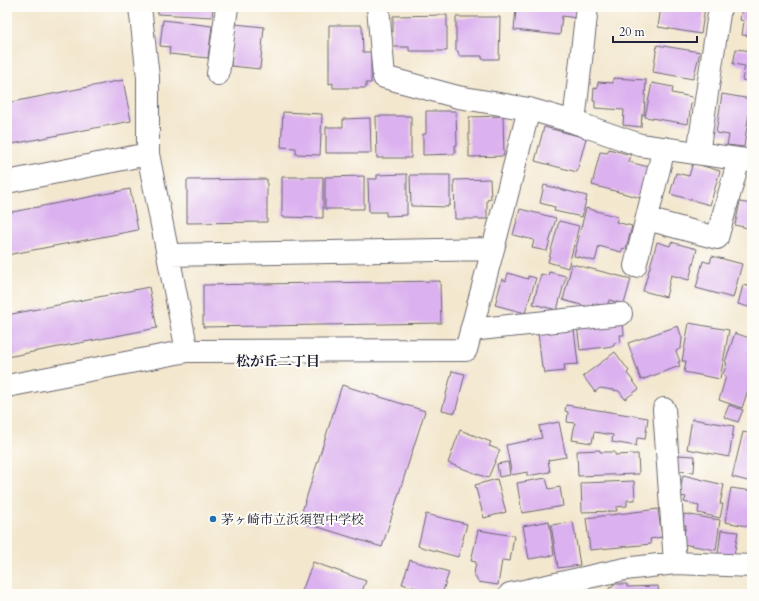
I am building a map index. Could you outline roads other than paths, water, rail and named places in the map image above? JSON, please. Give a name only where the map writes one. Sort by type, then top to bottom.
[{"type":"street","points":[[140,7],[148,77],[148,154],[187,351]]},
{"type":"street","points":[[218,74],[227,7]]},
{"type":"street","points":[[378,7],[384,77],[458,97],[529,109],[574,122],[640,145],[745,160],[717,238],[647,219]]},
{"type":"street","points":[[574,122],[587,7]]},
{"type":"street","points":[[698,153],[720,7]]},
{"type":"street","points":[[7,386],[187,351],[466,350],[529,109]]},
{"type":"street","points":[[635,266],[664,148]]},
{"type":"street","points":[[7,182],[148,154]]},
{"type":"street","points":[[168,255],[493,249]]},
{"type":"street","points":[[471,330],[621,314]]},
{"type":"street","points":[[664,409],[675,563]]},
{"type":"street","points":[[510,594],[548,590],[625,569],[675,563],[752,566]]},
{"type":"place","name":"茅ヶ崎市立浜須賀中学校","points":[[213,519]]},
{"type":"district","name":"松が丘二丁目","points":[[278,361]]}]
